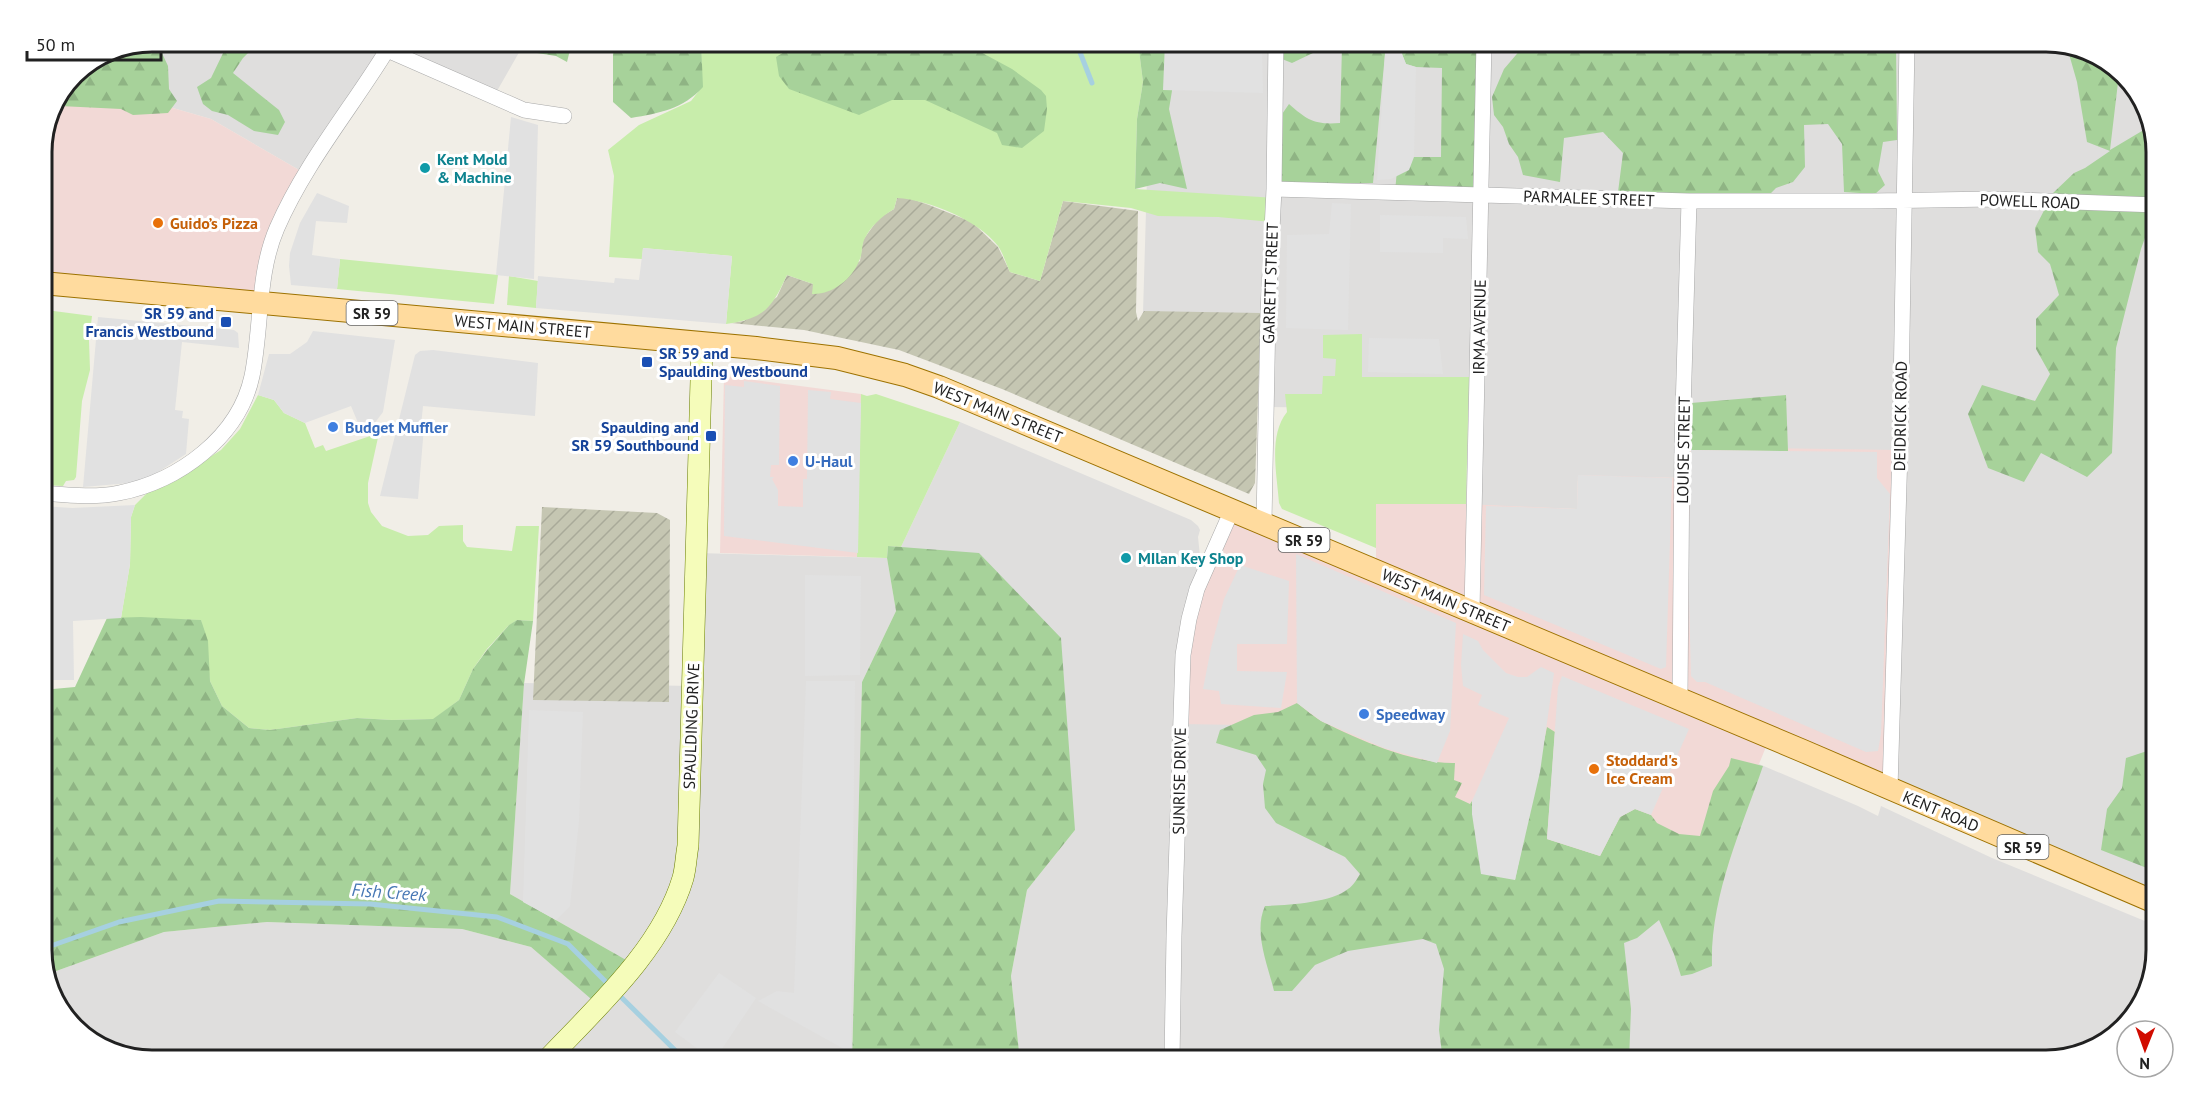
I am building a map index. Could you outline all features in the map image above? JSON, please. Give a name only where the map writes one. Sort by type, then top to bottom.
[{"type":"main road","name":"WEST MAIN STREET","points":[[53,284],[837,358],[905,375],[969,399],[1890,789]]},
{"type":"main road","name":"KENT ROAD","points":[[1890,789],[2146,898]]},
{"type":"street","points":[[53,494],[99,496],[139,488],[176,471],[215,442],[230,426],[247,395],[252,374],[260,303],[276,230],[306,174],[385,52]]},
{"type":"street","points":[[406,52],[524,110],[564,116]]},
{"type":"street","name":"GARRETT STREET","points":[[1264,523],[1276,52]]},
{"type":"street","name":"IRMA AVENUE","points":[[1472,611],[1484,52]]},
{"type":"street","name":"DEIDRICK ROAD","points":[[1890,789],[1900,431],[1906,52]]},
{"type":"street","name":"PARMALEE STREET","points":[[1274,189],[1689,201],[1903,199]]},
{"type":"street","name":"POWELL ROAD","points":[[1903,199],[1992,199],[2146,205]]},
{"type":"street","name":"LOUISE STREET","points":[[1680,699],[1682,447],[1689,201]]},
{"type":"street","name":"SPAULDING DRIVE","points":[[556,1050],[635,965],[667,915],[678,894],[684,874],[688,846],[702,344]]},
{"type":"street","name":"SUNRISE DRIVE","points":[[1172,1050],[1183,655],[1188,619],[1197,589],[1232,510]]},
{"type":"shaded area","points":[[386,52],[306,174],[211,119],[159,104],[85,78],[102,66],[139,53]]},
{"type":"shaded area","points":[[391,52],[519,52],[493,98]]},
{"type":"shaded area","points":[[1151,52],[2047,52],[2073,56],[2102,69],[2122,86],[2130,97],[2141,120],[2146,146],[2146,898],[1890,789],[1682,478],[1578,476],[1577,509],[1475,505],[1477,410],[1267,407],[1267,313],[1143,313]]},
{"type":"shaded area","points":[[1165,52],[1262,52],[1263,93],[1163,90]]},
{"type":"shaded area","points":[[1385,54],[1402,54],[1406,64],[1416,67],[1414,157],[1409,170],[1391,179],[1377,180]]},
{"type":"shaded area","points":[[68,100],[159,104],[211,119],[306,174],[290,202],[260,303],[53,284],[53,146],[56,126]]},
{"type":"shaded area","points":[[511,117],[538,125],[534,279],[496,275]]},
{"type":"shaded area","points":[[317,193],[349,206],[347,223],[316,221],[312,255],[340,259],[337,289],[291,285],[290,253],[300,223]]},
{"type":"shaded area","points":[[897,198],[909,198],[972,222],[998,247],[1010,272],[1040,281],[1063,201],[1138,211],[1136,312],[1138,321],[1144,311],[1261,313],[1255,483],[1249,494],[1002,389],[899,350],[804,330],[731,323],[744,321],[777,297],[787,275],[813,284],[813,294],[860,261],[863,240],[879,218],[894,209]]},
{"type":"shaded area","points":[[1332,203],[1351,204],[1348,330],[1286,328],[1287,235],[1329,234]]},
{"type":"shaded area","points":[[1380,215],[1466,217],[1468,239],[1443,238],[1443,253],[1380,252]]},
{"type":"shaded area","points":[[643,248],[732,256],[726,324],[536,308],[538,276],[614,283],[615,278],[639,280]]},
{"type":"shaded area","points":[[98,317],[234,330],[238,333],[239,348],[182,342],[175,410],[183,411],[182,418],[189,419],[186,454],[152,476],[130,483],[83,487]]},
{"type":"shaded area","points":[[313,331],[395,340],[383,412],[371,428],[361,430],[351,406],[305,423],[284,413],[274,400],[258,395],[269,354],[290,354],[307,342]]},
{"type":"shaded area","points":[[1369,338],[1439,339],[1443,374],[1368,372]]},
{"type":"shaded area","points":[[433,350],[538,363],[535,416],[423,406],[421,426],[424,427],[418,499],[380,496],[415,355],[420,351]]},
{"type":"shaded area","points":[[724,376],[861,394],[857,557],[720,553]]},
{"type":"shaded area","points":[[744,381],[780,386],[779,465],[771,465],[770,477],[774,477],[772,479],[778,490],[778,506],[803,507],[803,479],[807,479],[808,390],[831,392],[830,399],[861,403],[858,553],[724,536],[725,385],[744,387]]},
{"type":"shaded area","points":[[960,422],[1191,520],[1198,526],[1202,575],[1295,726],[1711,920],[1759,764],[1878,816],[1881,806],[1992,858],[2146,921],[2145,970],[2130,1006],[2120,1019],[2115,1019],[2113,1026],[2085,1043],[2060,1050],[1019,1050],[1011,976],[1027,890],[1075,830],[901,547]]},
{"type":"shaded area","points":[[1682,447],[1900,450],[1890,789],[1770,737],[1759,764],[1711,921],[1295,726],[1180,724],[1185,636],[1232,510],[1376,570],[1376,504],[1466,504],[1577,509],[1578,475],[1682,478]]},
{"type":"shaded area","points":[[1691,450],[1877,452],[1877,478],[1890,494],[1881,734],[1878,751],[1866,752],[1705,682],[1697,682],[1691,676],[1688,563]]},
{"type":"shaded area","points":[[1578,475],[1672,478],[1666,667],[1661,669],[1484,595],[1486,506],[1577,509]]},
{"type":"shaded area","points":[[135,505],[131,517],[130,564],[121,618],[73,621],[74,680],[53,680],[53,507]]},
{"type":"shaded area","points":[[542,507],[657,513],[670,520],[669,702],[533,700]]},
{"type":"shaded area","points":[[696,553],[887,558],[896,611],[862,682],[852,1050],[133,1049],[108,1040],[86,1026],[77,1017],[63,995],[55,972],[164,932],[267,922],[462,929],[531,947],[599,1005],[635,965],[510,894],[524,683],[692,686]]},
{"type":"shaded area","points":[[1296,554],[1456,623],[1450,731],[1437,763],[1384,748],[1321,721],[1297,703]]},
{"type":"shaded area","points":[[1240,565],[1289,581],[1287,644],[1237,644],[1237,671],[1287,672],[1281,708],[1221,704],[1219,691],[1203,689],[1224,599]]},
{"type":"shaded area","points":[[805,575],[861,576],[860,675],[805,676]]},
{"type":"shaded area","points":[[1463,634],[1478,641],[1483,650],[1506,673],[1527,677],[1541,667],[1554,673],[1540,772],[1515,880],[1481,874],[1472,801],[1509,718],[1478,705],[1482,695],[1463,686],[1461,665]]},
{"type":"shaded area","points":[[1562,676],[1689,729],[1651,815],[1635,809],[1620,817],[1600,856],[1547,839],[1558,687]]},
{"type":"shaded area","points":[[806,681],[855,681],[851,1050],[846,1050],[758,1001],[777,991],[794,993]]},
{"type":"shaded area","points":[[529,710],[583,712],[579,821],[570,906],[556,920],[523,902]]},
{"type":"shaded area","points":[[719,973],[756,998],[721,1050],[699,1050],[675,1032]]},
{"type":"green space","points":[[161,52],[168,66],[169,89],[177,101],[168,113],[133,115],[121,109],[64,106],[86,77],[102,66],[139,53]]},
{"type":"green space","points":[[224,52],[249,52],[233,73],[279,110],[285,122],[278,135],[254,131],[228,115],[212,111],[203,104],[197,87],[211,78]]},
{"type":"green space","points":[[534,52],[570,52],[567,62],[556,56]]},
{"type":"green space","points":[[613,52],[701,52],[703,87],[679,105],[661,112],[631,118],[613,102]]},
{"type":"green space","points":[[701,52],[1139,52],[1143,82],[1137,119],[1135,189],[1274,198],[1272,222],[1218,217],[1158,216],[1131,208],[1063,201],[1040,281],[1010,272],[998,246],[966,220],[938,207],[897,198],[894,209],[877,222],[868,233],[856,268],[840,285],[827,292],[812,294],[813,284],[787,275],[776,297],[765,310],[749,319],[726,324],[732,256],[643,248],[642,259],[609,257],[614,176],[608,150],[639,125],[691,101],[702,87]]},
{"type":"green space","points":[[784,52],[981,52],[1012,69],[1046,96],[1044,131],[1022,148],[1002,145],[997,133],[925,100],[892,100],[859,115],[789,89],[779,76],[776,57]]},
{"type":"green space","points":[[1139,52],[1178,52],[1169,109],[1187,189],[1160,183],[1135,189],[1137,119],[1143,82]]},
{"type":"green space","points":[[1264,52],[1315,52],[1292,63]]},
{"type":"green space","points":[[1342,52],[1385,52],[1373,183],[1282,183],[1280,117],[1289,104],[1312,120],[1340,123]]},
{"type":"green space","points":[[1402,52],[1479,52],[1482,194],[1395,192],[1398,159],[1407,150],[1414,157],[1441,157],[1442,68],[1416,67],[1406,64]]},
{"type":"green space","points":[[1518,52],[1896,52],[1897,140],[1883,142],[1878,171],[1885,185],[1875,194],[1844,192],[1842,144],[1828,124],[1804,125],[1805,167],[1793,182],[1776,188],[1769,195],[1618,192],[1623,153],[1603,132],[1564,138],[1560,182],[1523,175],[1518,157],[1509,144],[1503,127],[1494,115],[1492,97],[1504,69]]},
{"type":"green space","points":[[2069,55],[2102,69],[2118,82],[2110,150],[2144,130],[2146,235],[2116,348],[2112,453],[2087,477],[2041,453],[2024,482],[1988,468],[1968,414],[1982,385],[2035,401],[2050,374],[2036,349],[2036,319],[2059,295],[2050,264],[2038,252],[2035,228],[2053,193],[2074,173],[2110,151],[2087,142],[2077,82]]},
{"type":"green space","points":[[340,259],[498,275],[494,304],[337,289]]},
{"type":"green space","points":[[509,276],[538,281],[536,308],[507,305]]},
{"type":"green space","points":[[53,311],[92,316],[89,340],[90,370],[82,401],[76,477],[74,480],[66,481],[63,486],[53,486]]},
{"type":"green space","points":[[1362,334],[1362,377],[1469,377],[1466,504],[1376,504],[1376,548],[1282,509],[1279,503],[1275,456],[1277,432],[1287,412],[1285,394],[1322,394],[1323,376],[1335,376],[1336,359],[1323,358],[1323,335]]},
{"type":"green space","points":[[861,394],[867,396],[876,394],[960,422],[901,547],[888,546],[887,558],[857,557]]},
{"type":"green space","points":[[258,395],[274,400],[284,413],[305,423],[315,448],[323,445],[326,451],[379,433],[368,483],[368,503],[371,512],[382,526],[408,536],[428,535],[439,526],[463,525],[463,541],[467,547],[512,551],[516,526],[539,526],[533,621],[517,620],[508,626],[473,669],[459,700],[434,719],[357,718],[270,730],[249,728],[222,706],[210,681],[201,620],[121,618],[130,564],[131,517],[135,505],[148,492],[169,483],[221,450],[240,429]]},
{"type":"green space","points":[[1786,395],[1788,451],[1691,450],[1691,403]]},
{"type":"green space","points":[[888,546],[979,553],[1061,638],[1075,830],[1027,890],[1011,976],[1019,1050],[852,1050],[862,682],[896,611],[887,558]]},
{"type":"green space","points":[[107,618],[201,620],[208,641],[210,681],[222,706],[249,728],[270,730],[357,718],[433,719],[459,700],[473,669],[509,625],[517,620],[533,621],[524,684],[510,894],[635,965],[598,1005],[531,947],[462,929],[267,922],[164,932],[55,972],[53,689],[75,687]]},
{"type":"green space","points":[[1297,703],[1323,722],[1387,750],[1422,760],[1455,763],[1454,780],[1462,783],[1455,797],[1470,804],[1472,801],[1472,814],[1515,880],[1547,727],[1555,732],[1547,839],[1600,856],[1620,817],[1635,809],[1651,815],[1657,823],[1679,834],[1700,836],[1713,791],[1729,766],[1731,758],[1763,766],[1721,889],[1713,940],[1712,966],[1681,976],[1659,920],[1637,938],[1624,943],[1631,1009],[1629,1050],[1442,1050],[1439,1030],[1444,969],[1436,944],[1423,939],[1348,951],[1315,965],[1292,991],[1274,991],[1261,937],[1260,927],[1265,906],[1308,902],[1340,894],[1350,888],[1360,874],[1345,857],[1276,823],[1265,808],[1263,784],[1266,770],[1256,755],[1216,743],[1220,730],[1254,715],[1278,712]]},
{"type":"green space","points":[[2146,751],[2146,868],[2101,850],[2107,809],[2122,788],[2126,758]]},
{"type":"waterway","points":[[1080,52],[1092,83]]},
{"type":"waterway","name":"Fish Creek","points":[[53,945],[119,922],[219,901],[370,904],[497,917],[568,944],[610,986]]},
{"type":"waterway","name":"Fish Creek","points":[[617,993],[675,1050]]},
{"type":"place","name":"Kent Mold & Machine","points":[[425,168]]},
{"type":"place","name":"Guido’s Pizza","points":[[158,223]]},
{"type":"place","name":"SR 59 and Francis Westbound","points":[[226,322]]},
{"type":"place","name":"SR 59 and Spaulding Westbound","points":[[647,362]]},
{"type":"place","name":"Budget Muffler","points":[[333,427]]},
{"type":"place","name":"Spaulding and SR 59 Southbound","points":[[711,436]]},
{"type":"place","name":"U-Haul","points":[[793,461]]},
{"type":"place","name":"MIlan Key Shop","points":[[1126,558]]},
{"type":"place","name":"Speedway","points":[[1364,714]]},
{"type":"place","name":"Stoddard's Ice Cream","points":[[1594,769]]}]
